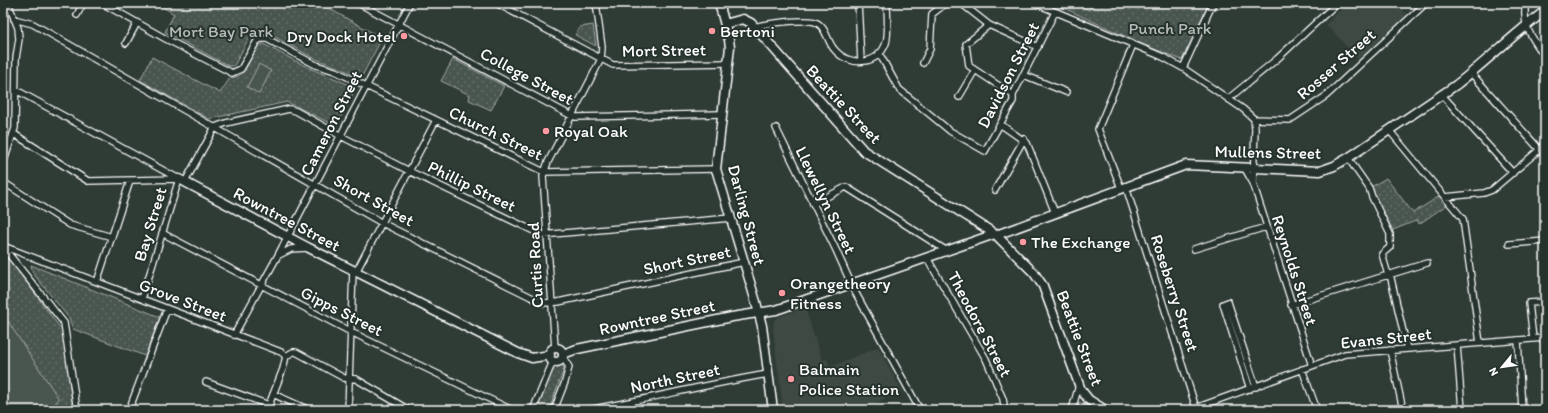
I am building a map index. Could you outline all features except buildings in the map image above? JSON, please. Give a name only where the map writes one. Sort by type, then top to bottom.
[{"type":"street","points":[[3,164],[14,134],[16,58],[19,34],[8,3]]},
{"type":"street","points":[[77,14],[83,3]]},
{"type":"street","points":[[102,3],[137,23],[126,43]]},
{"type":"street","name":"College Street","points":[[358,3],[572,116],[722,114]]},
{"type":"street","name":"Cameron Street","points":[[234,334],[288,237],[410,3]]},
{"type":"street","name":"Mort Street","points":[[496,3],[609,64],[728,63]]},
{"type":"street","name":"Curtis Road","points":[[553,355],[548,235],[543,181],[544,172],[601,59],[602,47],[596,3]]},
{"type":"street","name":"Darling Street","points":[[718,3],[730,43],[716,169],[758,313],[773,410]]},
{"type":"street","points":[[858,3],[861,61]]},
{"type":"street","points":[[755,27],[762,24],[804,21],[816,22],[822,28],[833,48],[843,58],[851,61],[870,60],[879,53],[886,43],[887,3]]},
{"type":"street","points":[[923,63],[930,49],[932,14],[946,3]]},
{"type":"street","points":[[962,3],[989,25],[1038,47]]},
{"type":"street","points":[[1035,3],[1163,57],[1183,68],[1254,119]]},
{"type":"street","points":[[1183,68],[1213,3]]},
{"type":"street","points":[[1228,99],[1277,59],[1337,3]]},
{"type":"street","name":"Rosser Street","points":[[1254,119],[1290,120],[1326,96],[1426,3]]},
{"type":"street","points":[[1526,3],[1524,16],[1526,25],[1545,57]]},
{"type":"street","name":"Mullens Street","points":[[851,284],[1055,213],[1186,165],[1320,171],[1334,166],[1348,158],[1471,73],[1526,25],[1545,11]]},
{"type":"street","name":"Davidson Street","points":[[879,53],[899,89],[950,131],[985,151],[1013,101],[1013,95],[1055,12]]},
{"type":"street","name":"Short Street","points":[[14,18],[34,24],[382,222],[544,303],[551,303],[744,262]]},
{"type":"street","name":"Beattie Street","points":[[725,24],[746,19],[755,27],[864,151],[995,234],[1034,273],[1043,286],[1055,315],[1079,385],[1086,397],[1105,410]]},
{"type":"street","name":"Church Street","points":[[137,23],[232,73],[241,69],[257,40],[267,39],[316,65],[335,71],[367,86],[544,172],[716,169]]},
{"type":"street","points":[[989,25],[966,44],[970,66],[1013,95]]},
{"type":"street","name":"Roseberry Street","points":[[1133,45],[1098,129],[1124,187],[1196,408]]},
{"type":"street","points":[[959,97],[975,70]]},
{"type":"street","points":[[1471,73],[1540,150]]},
{"type":"street","points":[[1024,75],[1066,92]]},
{"type":"street","name":"Rowntree Street","points":[[16,90],[308,248],[518,353],[532,358],[553,355],[559,361],[563,355],[588,347],[717,320],[776,310],[851,284]]},
{"type":"street","points":[[1442,94],[1513,173]]},
{"type":"street","name":"Phillip Street","points":[[215,127],[226,123],[289,109],[296,111],[409,171],[537,234],[548,235],[731,218]]},
{"type":"street","name":"Reynolds Street","points":[[1252,183],[1254,168],[1254,119]]},
{"type":"street","points":[[348,410],[355,271],[436,120]]},
{"type":"street","points":[[1000,124],[1024,139],[1029,147],[1055,213]]},
{"type":"street","name":"Bay Street","points":[[142,299],[162,233],[182,181],[215,127]]},
{"type":"street","name":"Llewellyn Street","points":[[776,128],[851,284],[920,410]]},
{"type":"street","points":[[1389,130],[1463,220],[1480,343]]},
{"type":"street","points":[[14,134],[88,181],[158,179],[182,181]]},
{"type":"street","points":[[995,190],[1024,139]]},
{"type":"street","points":[[1445,197],[1484,193],[1492,190],[1545,145]]},
{"type":"street","points":[[1348,158],[1369,188],[1390,234],[1390,247],[1382,254],[1389,275],[1407,349]]},
{"type":"street","name":"Reynolds Street","points":[[1244,167],[1252,183],[1312,366]]},
{"type":"street","points":[[158,179],[162,175],[163,170]]},
{"type":"street","points":[[97,282],[130,180]]},
{"type":"street","points":[[3,182],[70,225],[112,237]]},
{"type":"street","points":[[813,204],[846,187],[947,251]]},
{"type":"street","points":[[1194,249],[1266,227]]},
{"type":"street","name":"Gipps Street","points":[[162,233],[351,332],[512,410]]},
{"type":"street","points":[[1509,244],[1545,241]]},
{"type":"street","points":[[3,246],[64,323],[77,410]]},
{"type":"street","name":"Grove Street","points":[[3,246],[281,352],[286,356],[296,352],[344,378],[356,379],[409,410]]},
{"type":"street","points":[[277,257],[291,249],[308,248]]},
{"type":"street","name":"Theodore Street","points":[[927,258],[986,359],[1003,398],[1004,405]]},
{"type":"street","points":[[1291,305],[1426,263]]},
{"type":"street","points":[[1239,343],[1223,304],[1228,302],[1253,388]]},
{"type":"street","points":[[1532,339],[1529,303],[1545,302]]},
{"type":"street","points":[[129,410],[166,309]]},
{"type":"street","name":"Evans Street","points":[[1190,410],[1345,354],[1545,338]]},
{"type":"street","points":[[1518,340],[1522,410]]},
{"type":"street","points":[[1457,345],[1462,410]]},
{"type":"street","points":[[533,410],[553,355],[560,349],[569,367],[554,410]]},
{"type":"street","points":[[1390,350],[1403,410]]},
{"type":"street","points":[[206,382],[268,407],[283,369],[286,356]]},
{"type":"street","points":[[1302,369],[1317,410]]},
{"type":"street","name":"North Street","points":[[588,410],[619,407],[688,388],[768,374]]},
{"type":"street","points":[[1072,410],[1079,385]]},
{"type":"street","points":[[273,394],[310,410]]},
{"type":"shaded area","points":[[1348,3],[1382,3],[1387,9],[1396,3],[1407,15],[1359,60],[1326,24]]},
{"type":"shaded area","points":[[805,308],[822,360],[827,359],[830,367],[878,347],[902,391],[860,410],[783,410],[773,330],[774,320],[778,317]]},
{"type":"green space","name":"Mort Bay Park","points":[[156,3],[319,3],[382,38],[361,78],[316,59],[269,34],[262,32],[252,37],[250,36],[235,64],[233,66],[229,66],[165,32],[174,14]]},
{"type":"green space","name":"Punch Park","points":[[1053,3],[1203,3],[1208,5],[1182,60],[1142,44]]},
{"type":"green space","points":[[1067,3],[1092,3],[1089,10],[1076,5],[1075,7]]},
{"type":"green space","points":[[593,25],[596,46],[575,35],[580,27]]},
{"type":"green space","points":[[263,44],[309,68],[356,88],[336,126],[287,102],[209,119],[140,80],[152,57],[220,93],[230,78],[242,73],[255,50],[258,46]]},
{"type":"green space","points":[[453,59],[504,86],[491,110],[469,100],[470,95],[441,81]]},
{"type":"green space","points":[[259,64],[271,71],[259,94],[247,87]]},
{"type":"green space","points":[[1386,178],[1413,213],[1441,195],[1448,204],[1419,224],[1418,220],[1393,230],[1373,195],[1371,187]]},
{"type":"green space","points":[[3,255],[8,257],[63,332],[73,410],[3,410]]},
{"type":"green space","points":[[31,265],[160,317],[145,356],[73,329],[69,318],[33,273]]},
{"type":"green space","points":[[3,314],[59,399],[56,402],[54,410],[3,410]]},
{"type":"green space","points":[[559,363],[564,369],[549,410],[539,410],[538,406],[553,364]]},
{"type":"green space","points":[[1079,402],[1095,410],[1077,410]]},
{"type":"place","name":"Bertoni","points":[[712,31]]},
{"type":"place","name":"Dry Dock Hotel","points":[[404,36]]},
{"type":"place","name":"Royal Oak","points":[[546,131]]},
{"type":"place","name":"The Exchange","points":[[1023,242]]},
{"type":"place","name":"Orangetheory Fitness","points":[[782,293]]},
{"type":"place","name":"Balmain Police Station","points":[[791,379]]}]
